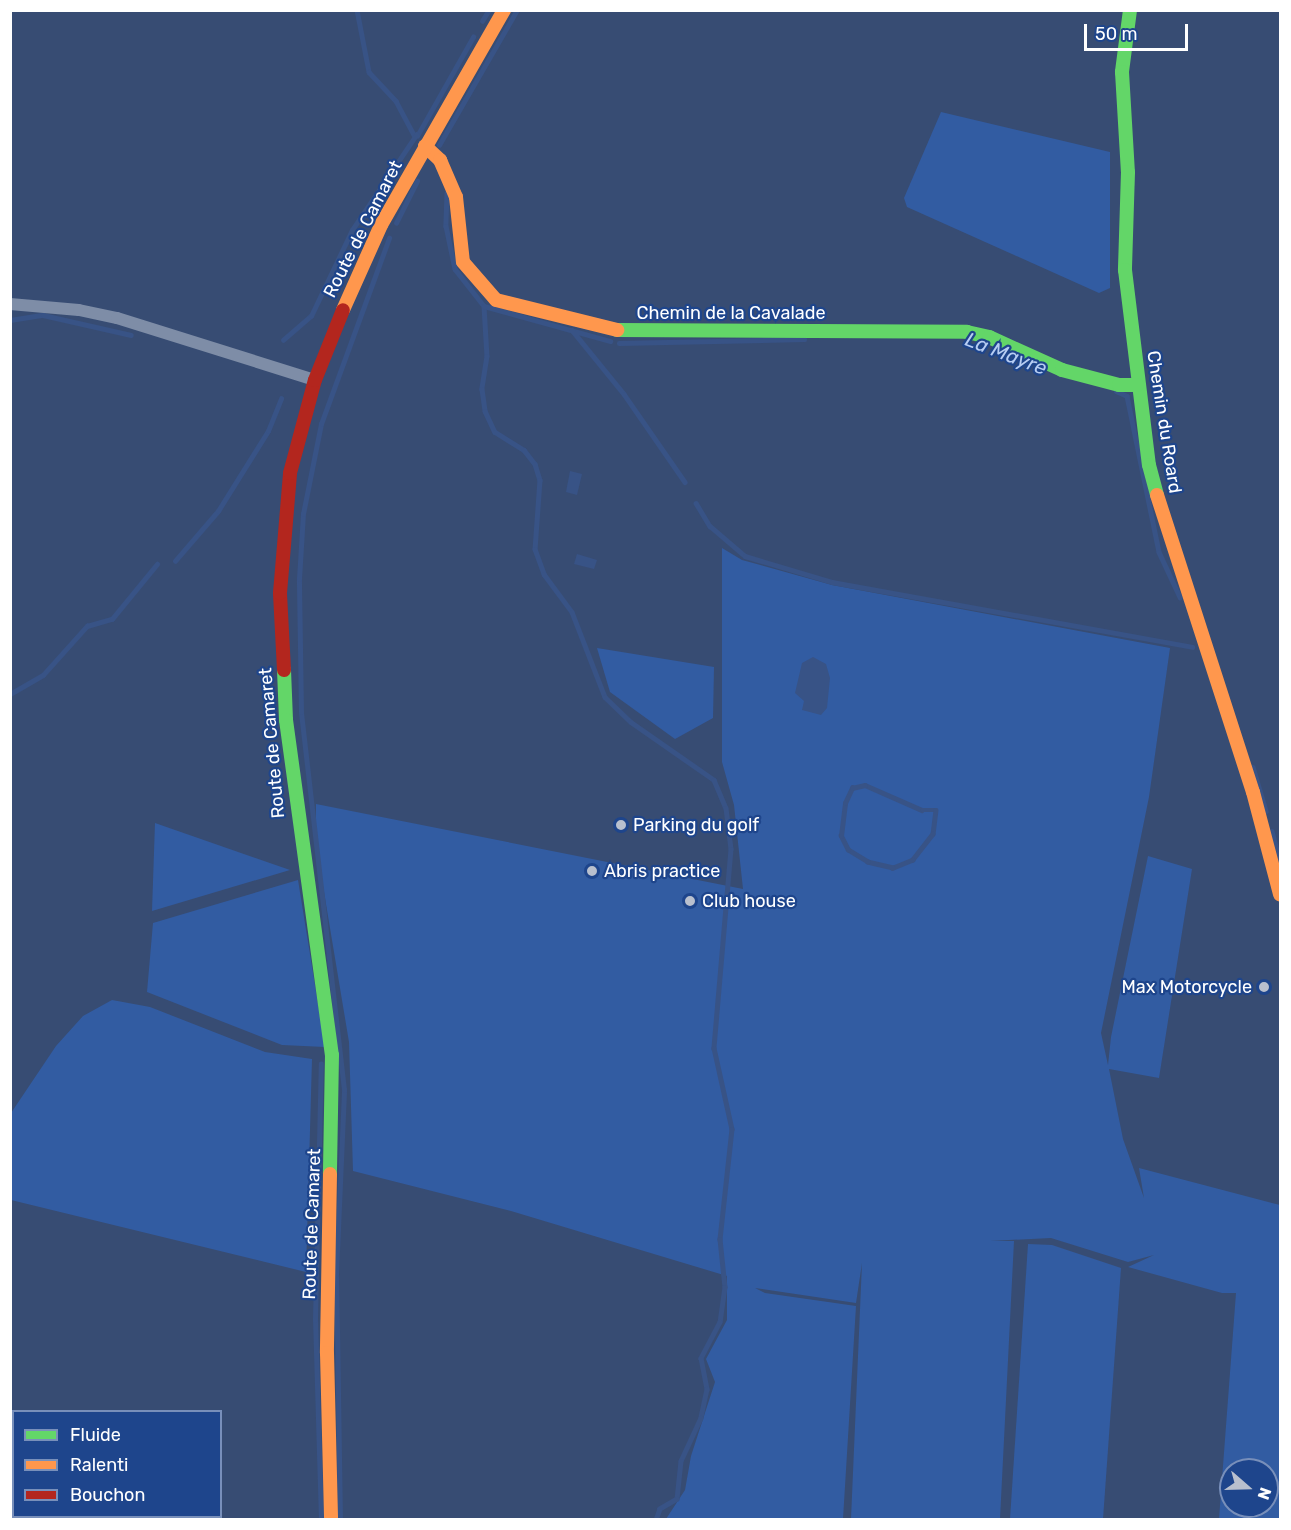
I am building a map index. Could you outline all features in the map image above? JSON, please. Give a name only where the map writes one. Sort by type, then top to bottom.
[{"type":"street","name":"Route de Camaret","points":[[331,1520],[327,1353],[332,1055],[289,742],[280,593],[290,473],[315,380],[358,272],[408,176],[504,10]]},
{"type":"street","name":"Chemin du Roard","points":[[1130,10],[1122,72],[1128,171],[1124,234],[1137,385],[1149,465],[1166,532],[1253,792],[1281,894]]},
{"type":"street","name":"Chemin de la Cavalade","points":[[425,146],[440,160],[456,196],[463,262],[496,300],[613,330],[967,332],[988,337],[1062,370],[1119,385],[1137,385]]},
{"type":"street","points":[[10,304],[79,310],[117,318],[315,380]]},
{"type":"shaded area","points":[[941,112],[1110,152],[1110,288],[1099,293],[907,207],[904,198]]},
{"type":"shaded area","points":[[570,471],[582,474],[577,495],[566,492]]},
{"type":"shaded area","points":[[722,548],[742,560],[832,585],[1170,648],[1149,797],[1101,1033],[1108,1065],[1111,1037],[1148,856],[1192,869],[1159,1078],[1109,1069],[1123,1139],[1144,1198],[1139,1168],[1280,1205],[1280,1519],[1219,1519],[1279,1518],[1279,1458],[1224,1458],[1236,1293],[1222,1293],[1128,1267],[1154,1255],[1128,1262],[1051,1238],[990,1241],[1014,1241],[1000,1519],[851,1519],[862,1263],[856,1303],[755,1288],[765,1293],[856,1306],[843,1519],[666,1519],[685,1490],[691,1456],[715,1382],[706,1359],[727,1320],[727,1276],[511,1211],[353,1171],[349,1042],[316,844],[316,804],[743,889],[734,805],[722,762]]},
{"type":"shaded area","points":[[577,554],[597,560],[594,569],[574,564]]},
{"type":"shaded area","points":[[597,648],[714,667],[713,718],[675,739],[610,692]]},
{"type":"shaded area","points":[[813,657],[826,664],[830,678],[827,708],[821,715],[802,710],[804,701],[795,693],[802,663]]},
{"type":"shaded area","points":[[155,823],[290,870],[152,911]]},
{"type":"shaded area","points":[[298,880],[325,1047],[282,1045],[147,992],[153,923]]},
{"type":"shaded area","points":[[112,1000],[150,1007],[265,1052],[312,1059],[306,1272],[11,1200],[11,1113],[56,1046],[83,1016]]},
{"type":"shaded area","points":[[1028,1244],[1052,1245],[1121,1268],[1103,1519],[1010,1519]]},
{"type":"waterway","points":[[357,10],[369,72],[396,101],[415,136]]},
{"type":"waterway","points":[[482,21],[489,10]]},
{"type":"waterway","points":[[439,145],[517,10]]},
{"type":"waterway","points":[[417,136],[473,37]]},
{"type":"waterway","points":[[283,340],[311,316],[352,230],[416,135]]},
{"type":"waterway","points":[[396,223],[417,181]]},
{"type":"waterway","points":[[447,193],[446,226],[455,269],[484,306],[487,356],[482,389],[485,411],[495,432],[524,450],[535,464],[540,480],[535,549],[544,574],[572,612],[605,697],[631,722],[714,780],[726,808],[731,849],[714,1048],[732,1129],[720,1239],[725,1287],[720,1322],[701,1358],[707,1389],[701,1418],[681,1461],[677,1499],[660,1509],[656,1520]]},
{"type":"waterway","points":[[340,1520],[336,1275],[344,1090],[301,712],[299,579],[303,514],[321,424],[389,238]]},
{"type":"waterway","name":"La Mayre","points":[[484,306],[610,341]]},
{"type":"waterway","points":[[10,320],[43,315],[131,335]]},
{"type":"waterway","points":[[572,330],[624,394],[685,482]]},
{"type":"waterway","name":"La Mayre","points":[[619,343],[804,339]]},
{"type":"waterway","name":"La Mayre","points":[[1116,391],[1127,396],[1159,552],[1180,597]]},
{"type":"waterway","points":[[175,561],[218,511],[268,431],[281,399]]},
{"type":"waterway","points":[[696,503],[710,526],[745,556],[832,582],[1192,647]]},
{"type":"waterway","points":[[10,694],[43,675],[87,626],[112,619],[157,564]]},
{"type":"waterway","name":"La Mayre","points":[[1253,767],[1266,811]]},
{"type":"waterway","points":[[865,785],[922,810],[936,810],[933,834],[913,860],[893,868],[868,862],[848,850],[841,836],[845,803],[852,788],[865,785]]},
{"type":"waterway","name":"La Mayre","points":[[1272,831],[1280,860]]},
{"type":"waterway","points":[[321,1064],[315,1320],[321,1520]]},
{"type":"traffic: fast","points":[[1130,10],[1122,72],[1128,172],[1125,270],[1149,465],[1157,495]]},
{"type":"traffic: fast","points":[[617,330],[967,332],[989,337],[1062,370],[1119,385],[1137,385]]},
{"type":"traffic: fast","points":[[284,670],[286,720],[332,1055],[330,1174]]},
{"type":"traffic: slow","points":[[343,310],[381,225],[504,10]]},
{"type":"traffic: slow","points":[[425,146],[440,160],[456,197],[463,262],[496,300],[617,330]]},
{"type":"traffic: slow","points":[[1157,495],[1253,792],[1280,894]]},
{"type":"traffic: slow","points":[[330,1174],[327,1353],[331,1520]]},
{"type":"traffic: jam","points":[[284,670],[280,593],[290,473],[315,380],[343,310]]},
{"type":"place","name":"Parking du golf","points":[[621,825]]},
{"type":"place","name":"Abris practice","points":[[592,871]]},
{"type":"place","name":"Club house","points":[[690,901]]},
{"type":"place","name":"Max Motorcycle","points":[[1264,987]]}]
